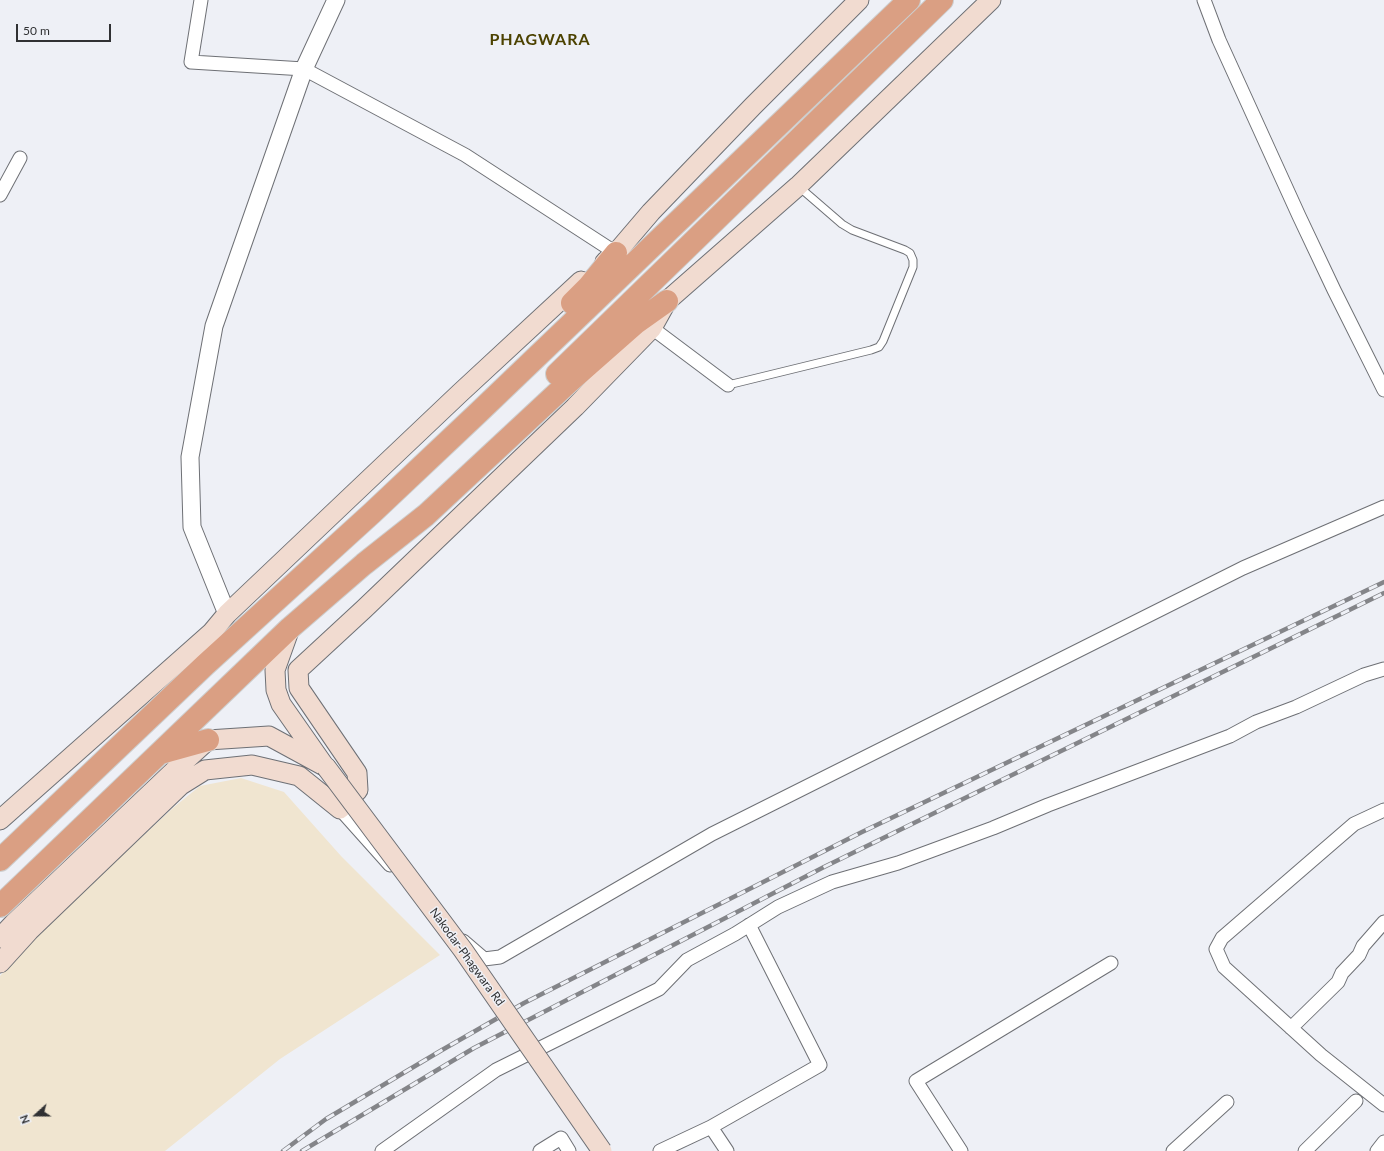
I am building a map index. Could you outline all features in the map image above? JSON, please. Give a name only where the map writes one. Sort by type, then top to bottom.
[{"type":"highway","points":[[0,860],[205,665],[349,534],[479,412],[909,0]]},
{"type":"highway","points":[[364,564],[942,0]]},
{"type":"highway","points":[[349,534],[419,451],[589,286],[616,253]]},
{"type":"highway","points":[[0,906],[290,628],[364,564],[426,515],[569,382],[636,323],[667,301]]},
{"type":"highway","points":[[158,754],[208,740]]},
{"type":"main road","points":[[0,820],[212,632],[227,614],[556,304],[616,253],[652,212],[753,106],[859,0]]},
{"type":"main road","points":[[0,963],[29,931],[181,785],[205,770],[252,765],[298,776],[340,809],[358,790],[357,773],[299,688],[298,670],[364,609],[575,407],[652,328],[667,301],[798,186],[991,0]]},
{"type":"main road","name":"Nakodar-Phagwara Rd","points":[[290,628],[276,670],[276,690],[281,704],[326,767],[463,950],[602,1151]]},
{"type":"main road","points":[[0,938],[43,895],[208,740],[269,736],[326,767]]},
{"type":"street","points":[[201,0],[191,62],[304,69],[465,155],[616,253]]},
{"type":"street","points":[[227,614],[192,527],[190,457],[214,326],[304,69],[336,0]]},
{"type":"street","points":[[1204,0],[1219,40],[1299,216],[1384,390]]},
{"type":"street","points":[[0,195],[20,158]]},
{"type":"street","points":[[652,328],[728,385]]},
{"type":"street","points":[[340,809],[437,919],[484,959],[500,956],[712,834],[1243,568],[1384,507]]},
{"type":"street","points":[[382,1151],[496,1070],[659,989],[686,960],[778,907],[832,882],[898,863],[1230,736],[1256,722],[1296,707],[1384,668]]},
{"type":"street","points":[[1384,810],[1354,824],[1222,938],[1216,949],[1224,967],[1321,1055],[1384,1105]]},
{"type":"street","points":[[1291,1028],[1338,982],[1342,973],[1360,954],[1363,946],[1384,922]]},
{"type":"street","points":[[660,1151],[711,1127],[820,1065],[749,925]]},
{"type":"street","points":[[961,1151],[916,1081],[1111,963]]},
{"type":"street","points":[[1305,1151],[1356,1101]]},
{"type":"street","points":[[1173,1151],[1227,1102]]},
{"type":"street","points":[[711,1127],[726,1151]]},
{"type":"street","points":[[540,1151],[561,1138],[569,1151]]},
{"type":"street","points":[[1377,1151],[1384,1142]]},
{"type":"lane","points":[[728,385],[878,347],[883,342],[913,267],[913,260],[910,253],[852,230],[842,224],[798,186]]},
{"type":"shaded area","points":[[241,778],[284,792],[341,856],[440,955],[280,1059],[165,1151],[0,1151],[0,976],[32,939],[174,807],[200,786]]},
{"type":"railway","points":[[283,1151],[326,1119],[524,1003],[862,832],[1384,582]]},
{"type":"railway","points":[[302,1151],[474,1048],[824,867],[1384,593]]},
{"type":"district","name":"PHAGWARA","points":[[540,40]]}]
